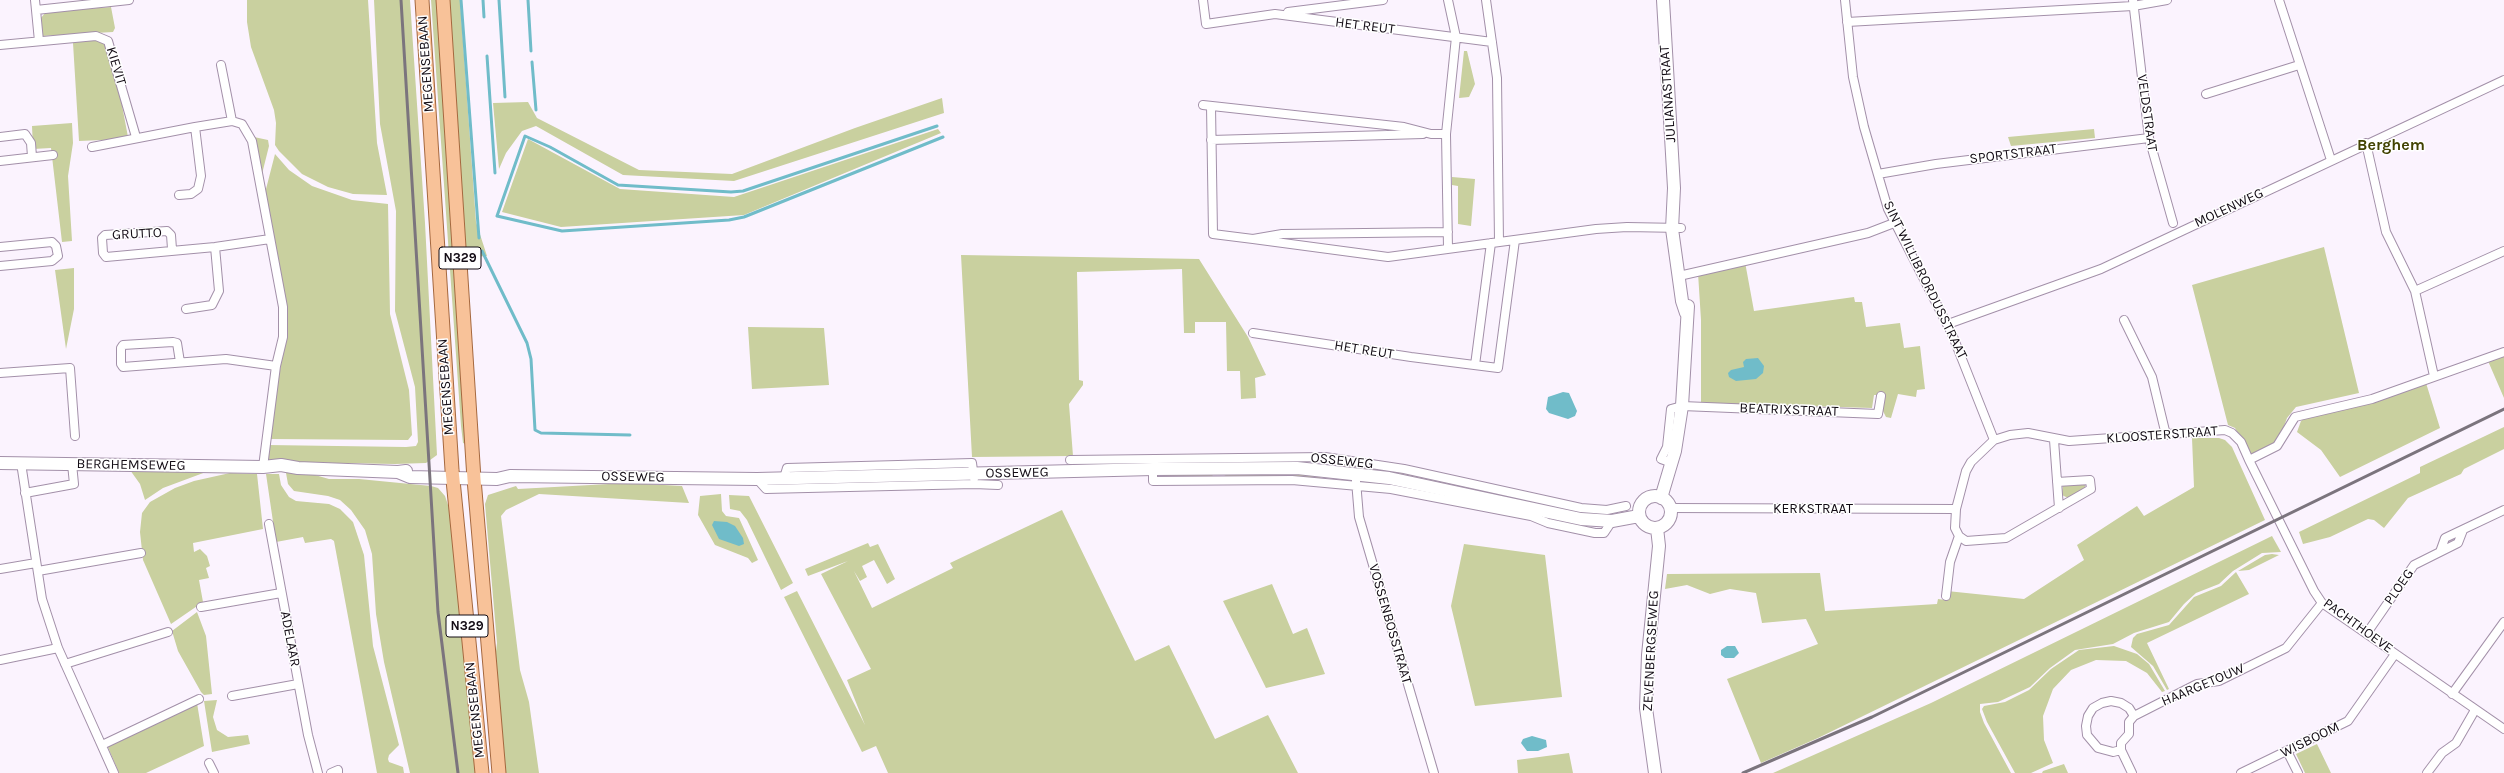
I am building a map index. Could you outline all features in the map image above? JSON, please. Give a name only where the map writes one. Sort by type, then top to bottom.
[{"type":"main road","name":"MEGENSEBAAN","points":[[422,0],[452,474],[482,773]]},
{"type":"main road","name":"MEGENSEBAAN","points":[[443,0],[473,475],[499,773]]},
{"type":"street","points":[[35,0],[39,41]]},
{"type":"street","points":[[36,10],[129,0]]},
{"type":"street","name":"HET REUT","points":[[1203,0],[1206,24],[1383,0]]},
{"type":"street","points":[[1448,0],[1456,37],[1446,134],[1448,248]]},
{"type":"street","points":[[1475,365],[1495,242],[1497,78],[1486,0]]},
{"type":"street","name":"JULIANASTRAAT","points":[[1661,498],[1672,463],[1682,406],[1686,313],[1682,301],[1682,276],[1676,228],[1664,0]]},
{"type":"street","name":"SINT WILLIBRORDUSSTRAAT","points":[[1845,0],[1853,77],[1864,127],[1888,209],[1948,324],[1970,375],[1994,440]]},
{"type":"street","points":[[1848,22],[2167,0]]},
{"type":"street","points":[[2279,0],[2331,160]]},
{"type":"street","name":"VELDSTRAAT","points":[[2133,3],[2149,138],[2173,223]]},
{"type":"street","name":"HET REUT","points":[[1275,14],[1492,42]]},
{"type":"street","name":"KIEVIT","points":[[0,45],[96,36],[108,41],[136,138]]},
{"type":"street","points":[[2206,94],[2299,64]]},
{"type":"street","points":[[221,65],[232,121]]},
{"type":"street","name":"MOLENWEG","points":[[1948,324],[2101,270],[2366,143],[2504,80]]},
{"type":"street","points":[[1431,134],[1404,127],[1207,105],[1211,140],[1213,234],[1388,257],[1603,229],[1676,228]]},
{"type":"street","points":[[92,147],[232,121],[242,124],[252,140],[283,307],[283,337],[276,366],[263,467]]},
{"type":"street","points":[[179,195],[191,194],[198,189],[200,182],[201,176],[195,127]]},
{"type":"street","points":[[0,137],[25,134],[31,143],[32,157]]},
{"type":"street","points":[[1211,140],[1446,134]]},
{"type":"street","name":"SPORTSTRAAT","points":[[1878,174],[1936,164],[2149,138]]},
{"type":"street","points":[[2366,143],[2386,232],[2415,291],[2434,376]]},
{"type":"street","points":[[0,161],[53,155]]},
{"type":"street","points":[[1682,276],[1868,233],[1894,222]]},
{"type":"street","name":"GRUTTO","points":[[172,250],[171,235],[167,231],[105,235],[102,238],[103,253],[106,257],[215,247],[270,239]]},
{"type":"street","points":[[1253,239],[1282,234],[1448,232]]},
{"type":"street","name":"HET REUT","points":[[1253,333],[1498,368],[1515,240]]},
{"type":"street","points":[[0,247],[52,242],[56,246],[58,256],[52,261],[0,266]]},
{"type":"street","points":[[186,309],[212,306],[219,291],[215,247]]},
{"type":"street","points":[[2415,291],[2504,251]]},
{"type":"street","points":[[2124,320],[2152,378],[2166,435]]},
{"type":"street","points":[[180,362],[177,343],[173,342],[123,345],[121,348],[121,364],[123,367],[226,359],[276,366]]},
{"type":"street","points":[[2249,460],[2277,446],[2295,417],[2372,399],[2504,352]]},
{"type":"street","name":"BERGHEMSEWEG","points":[[0,373],[70,368],[75,436]]},
{"type":"street","name":"BEATRIXSTRAAT","points":[[1682,406],[1878,414],[1881,396]]},
{"type":"street","name":"KLOOSTERSTRAAT","points":[[1994,440],[2010,435],[2028,433],[2043,435],[2054,440],[2069,442],[2224,430],[2232,433],[2241,442],[2249,460]]},
{"type":"street","points":[[1994,440],[1971,462],[1956,509],[1955,528],[1959,536],[1966,541],[1999,540],[2091,489],[2090,480],[2057,482]]},
{"type":"street","points":[[2054,440],[2059,508]]},
{"type":"street","name":"OSSEWEG","points":[[757,479],[766,489],[974,479],[1084,465],[1325,457],[1404,469],[1595,515],[1612,521],[1639,516]]},
{"type":"street","name":"OSSEWEG","points":[[1070,460],[1084,465],[1153,475],[1219,475],[1297,468],[1482,506],[1595,533],[1604,533],[1612,521]]},
{"type":"street","name":"PACHTHOEVE","points":[[2249,460],[2314,591],[2322,603],[2504,729]]},
{"type":"street","name":"BERGHEMSEWEG","points":[[0,463],[263,467],[276,471],[298,468],[398,472],[410,477],[452,474]]},
{"type":"street","points":[[21,463],[42,599],[58,648],[114,773]]},
{"type":"street","points":[[25,493],[74,484],[72,464]]},
{"type":"street","name":"OSSEWEG","points":[[452,474],[473,475],[497,471],[510,476],[757,479],[897,470],[974,479],[998,485]]},
{"type":"street","name":"OSSEWEG","points":[[1356,479],[1595,515],[1626,506]]},
{"type":"street","name":"VOSSENBOSSTRAAT","points":[[1356,479],[1359,517],[1434,773]]},
{"type":"street","points":[[1661,498],[1670,508],[1668,521],[1657,528],[1645,525],[1639,516],[1640,507],[1646,499],[1661,498]]},
{"type":"street","name":"KERKSTRAAT","points":[[1670,508],[1956,509]]},
{"type":"street","name":"PLOEG","points":[[2367,633],[2414,565],[2440,552],[2444,538],[2504,510]]},
{"type":"street","name":"ADELAAR","points":[[269,524],[308,735],[318,773]]},
{"type":"street","name":"ZEVENBERGSEWEG","points":[[1655,773],[1646,708],[1648,655],[1659,546],[1657,528]]},
{"type":"street","points":[[1946,596],[1950,562],[1959,536]]},
{"type":"street","points":[[0,570],[37,567],[141,553]]},
{"type":"street","name":"ADELAAR","points":[[201,607],[281,593]]},
{"type":"street","name":"HAARGETOUW","points":[[2134,716],[2197,684],[2219,681],[2286,648],[2322,603]]},
{"type":"street","points":[[2452,694],[2504,622]]},
{"type":"street","points":[[65,664],[168,632]]},
{"type":"street","points":[[0,660],[58,648]]},
{"type":"street","name":"WISBOOM","points":[[2241,773],[2348,721],[2395,654]]},
{"type":"street","name":"ADELAAR","points":[[232,696],[298,684]]},
{"type":"street","points":[[102,745],[199,699]]},
{"type":"street","points":[[2121,750],[2106,751],[2092,744],[2087,735],[2086,726],[2088,716],[2093,708],[2102,703],[2111,701],[2121,703],[2129,708],[2134,716],[2129,722],[2129,734],[2121,743],[2121,750],[2132,773]]},
{"type":"street","points":[[2428,773],[2442,753],[2456,743],[2475,710]]},
{"type":"street","points":[[2288,751],[2298,773]]},
{"type":"street","points":[[209,763],[214,773]]},
{"type":"street","points":[[331,773],[338,770],[338,773]]},
{"type":"green space","points":[[247,0],[368,0],[377,143],[387,195],[353,194],[328,187],[302,174],[279,151],[275,145],[276,123],[274,110],[251,47],[247,22]]},
{"type":"green space","points":[[374,0],[410,0],[425,223],[437,455],[426,463],[395,464],[281,462],[266,460],[268,445],[406,447],[416,446],[418,442],[415,387],[395,311],[396,211],[380,124]]},
{"type":"green space","points":[[431,0],[460,0],[476,222],[487,256],[459,258],[474,447],[463,443],[461,426]]},
{"type":"green space","points":[[111,7],[115,28],[113,32],[42,36],[40,19],[46,12]]},
{"type":"green space","points":[[109,37],[128,137],[126,139],[79,141],[73,43],[76,40]]},
{"type":"green space","points":[[1464,51],[1467,51],[1475,84],[1469,97],[1459,98]]},
{"type":"green space","points":[[942,98],[944,113],[734,181],[623,175],[536,126],[522,131],[506,153],[499,169],[493,103],[528,102],[537,118],[639,170],[732,174],[855,128]]},
{"type":"green space","points":[[72,123],[73,143],[68,176],[72,241],[62,242],[51,148],[33,149],[32,126]]},
{"type":"green space","points":[[938,129],[941,133],[744,215],[561,227],[502,212],[528,139],[620,189],[734,197]]},
{"type":"green space","points":[[2094,129],[2095,138],[2011,146],[2008,137]]},
{"type":"green space","points":[[254,137],[268,140],[269,146],[261,178]]},
{"type":"green space","points":[[275,154],[289,170],[312,186],[352,200],[388,204],[390,314],[409,390],[412,435],[408,440],[269,439],[286,333],[265,193]]},
{"type":"green space","points":[[1452,177],[1475,179],[1471,226],[1458,224],[1458,186],[1452,185]]},
{"type":"green space","points":[[2324,247],[2359,393],[2296,407],[2287,418],[2279,440],[2253,461],[2235,428],[2228,425],[2192,285]]},
{"type":"green space","points":[[961,255],[1199,259],[1248,337],[1266,375],[1255,378],[1256,398],[1241,399],[1240,371],[1227,371],[1226,322],[1195,322],[1195,333],[1184,333],[1182,269],[1077,272],[1079,380],[1083,381],[1083,385],[1069,404],[1073,456],[972,457]]},
{"type":"green space","points":[[1745,262],[1754,311],[1854,297],[1855,302],[1862,302],[1866,327],[1900,323],[1904,348],[1920,346],[1925,389],[1917,390],[1916,397],[1898,394],[1891,418],[1886,417],[1883,411],[1884,395],[1874,395],[1872,408],[1701,403],[1701,320],[1698,273]]},
{"type":"green space","points":[[74,268],[74,309],[66,349],[55,270]]},
{"type":"green space","points":[[748,327],[824,328],[829,385],[752,389]]},
{"type":"green space","points":[[2504,355],[2504,398],[2488,361]]},
{"type":"green space","points":[[2426,383],[2440,428],[2340,477],[2321,450],[2297,432],[2301,421],[2305,418]]},
{"type":"green space","points":[[2504,427],[2504,449],[2464,469],[2461,474],[2408,498],[2384,528],[2374,520],[2368,519],[2330,537],[2303,544],[2299,532],[2420,473],[2420,467]]},
{"type":"green space","points":[[2192,438],[2219,438],[2225,440],[2232,447],[2265,520],[1818,738],[1761,763],[1727,679],[1818,644],[1806,619],[1762,623],[1756,593],[1730,589],[1710,594],[1687,585],[1665,589],[1667,574],[1820,573],[1825,611],[1937,604],[1938,599],[1945,600],[1947,591],[2024,599],[2084,560],[2077,545],[2137,506],[2144,516],[2194,487]]},
{"type":"green space","points":[[1328,460],[1382,468],[1584,513],[1402,474],[1327,463]]},
{"type":"green space","points":[[130,470],[206,472],[163,488],[145,500],[140,484]]},
{"type":"green space","points":[[230,473],[257,474],[263,529],[193,543],[194,552],[200,549],[207,556],[210,566],[206,568],[209,578],[199,580],[203,602],[171,624],[143,560],[140,532],[142,513],[150,502],[175,488],[194,481]]},
{"type":"green space","points":[[286,473],[308,473],[329,479],[359,479],[431,486],[438,488],[445,496],[449,508],[476,773],[410,773],[384,662],[376,614],[372,554],[365,530],[351,510],[340,500],[328,496],[294,491],[288,484]]},
{"type":"green space","points":[[1210,473],[1214,477],[1160,478],[1163,475]]},
{"type":"green space","points":[[1294,473],[1321,476],[1320,479],[1223,477],[1227,474]]},
{"type":"green space","points":[[266,474],[279,474],[281,485],[289,497],[296,501],[329,504],[340,509],[353,522],[364,555],[373,646],[399,745],[389,755],[388,759],[389,762],[403,767],[404,773],[377,773],[334,541],[331,539],[305,543],[303,537],[276,542]]},
{"type":"green space","points":[[627,483],[682,486],[689,503],[539,494],[506,510],[501,516],[520,670],[529,702],[539,773],[504,773],[494,668],[497,643],[485,504],[488,495],[516,486],[518,489]]},
{"type":"green space","points":[[2085,483],[2085,487],[2068,498],[2062,495],[2063,484]]},
{"type":"green space","points":[[721,494],[722,511],[726,516],[739,518],[758,560],[752,563],[748,558],[715,545],[698,515],[700,496]]},
{"type":"green space","points":[[729,495],[749,496],[793,583],[781,590],[747,520],[740,511],[730,509]]},
{"type":"green space","points":[[1062,510],[1135,661],[1169,645],[1215,739],[1268,715],[1298,773],[888,773],[876,746],[862,752],[784,597],[797,591],[865,725],[847,680],[871,669],[821,574],[848,561],[808,576],[805,569],[868,543],[870,547],[878,544],[895,579],[887,584],[874,560],[862,566],[867,577],[860,581],[854,571],[872,608],[953,568],[950,563]]},
{"type":"green space","points":[[2272,536],[2281,552],[2262,553],[2233,571],[2219,584],[2196,593],[2184,604],[2169,622],[2134,633],[2113,644],[2075,650],[2050,668],[2030,687],[1998,702],[1980,704],[1980,712],[1984,723],[2011,773],[1773,773],[1931,703]]},
{"type":"green space","points":[[1464,544],[1545,555],[1562,697],[1475,706],[1451,606]]},
{"type":"green space","points":[[2265,555],[2279,555],[2249,570],[2238,571]]},
{"type":"green space","points":[[2236,572],[2249,594],[2147,643],[2169,689],[2167,690],[2153,666],[2131,647],[2133,638],[2137,634],[2169,625],[2194,597],[2221,586]]},
{"type":"green space","points":[[1272,584],[1293,634],[1307,628],[1325,674],[1266,688],[1223,601]]},
{"type":"green space","points":[[197,612],[206,636],[212,694],[204,695],[201,692],[178,651],[172,631]]},
{"type":"green space","points":[[2114,646],[2137,654],[2149,664],[2165,691],[2162,692],[2147,673],[2126,661],[2096,660],[2071,670],[2053,689],[2043,716],[2044,740],[2053,763],[2031,773],[2015,773],[1987,722],[1982,709],[1984,706],[2005,702],[2029,690],[2051,669],[2079,650]]},
{"type":"green space","points":[[217,700],[213,717],[217,730],[228,737],[248,735],[250,744],[212,752],[204,701]]},
{"type":"green space","points":[[197,703],[204,746],[146,773],[119,773],[107,745]]},
{"type":"green space","points":[[2317,744],[2331,773],[2305,773],[2296,754]]},
{"type":"green space","points":[[1569,753],[1573,773],[1518,773],[1517,760]]},
{"type":"green space","points":[[2064,764],[2068,773],[2042,773],[2043,771]]},
{"type":"water","points":[[1758,358],[1764,366],[1763,373],[1756,379],[1736,381],[1729,377],[1728,373],[1731,370],[1744,367],[1743,362],[1746,359]]},
{"type":"water","points":[[1563,392],[1569,393],[1577,411],[1575,416],[1568,419],[1549,413],[1546,409],[1548,397]]},
{"type":"water","points":[[714,521],[727,522],[735,526],[743,538],[744,544],[739,546],[719,539],[712,525]]},
{"type":"water","points":[[1727,646],[1735,646],[1739,653],[1734,658],[1725,658],[1721,655],[1721,650]]},
{"type":"water","points":[[1532,736],[1546,740],[1547,747],[1538,751],[1527,751],[1521,743],[1523,739]]},
{"type":"waterway","points":[[461,0],[479,238]]},
{"type":"waterway","points":[[483,0],[484,17]]},
{"type":"waterway","points":[[499,0],[505,97]]},
{"type":"waterway","points":[[528,0],[531,51]]},
{"type":"waterway","points":[[487,56],[495,173]]},
{"type":"waterway","points":[[532,62],[536,110]]},
{"type":"waterway","points":[[937,126],[743,191],[731,192],[618,185],[550,147],[525,136],[497,216],[562,231],[729,220],[744,217],[943,137]]},
{"type":"waterway","points":[[482,251],[527,343],[531,359],[535,430],[541,433],[630,435]]},
{"type":"railway","points":[[401,0],[438,612],[458,773]]},
{"type":"railway","points":[[1743,773],[1872,717],[2504,409]]},
{"type":"district","name":"Berghem","points":[[2391,145]]}]
